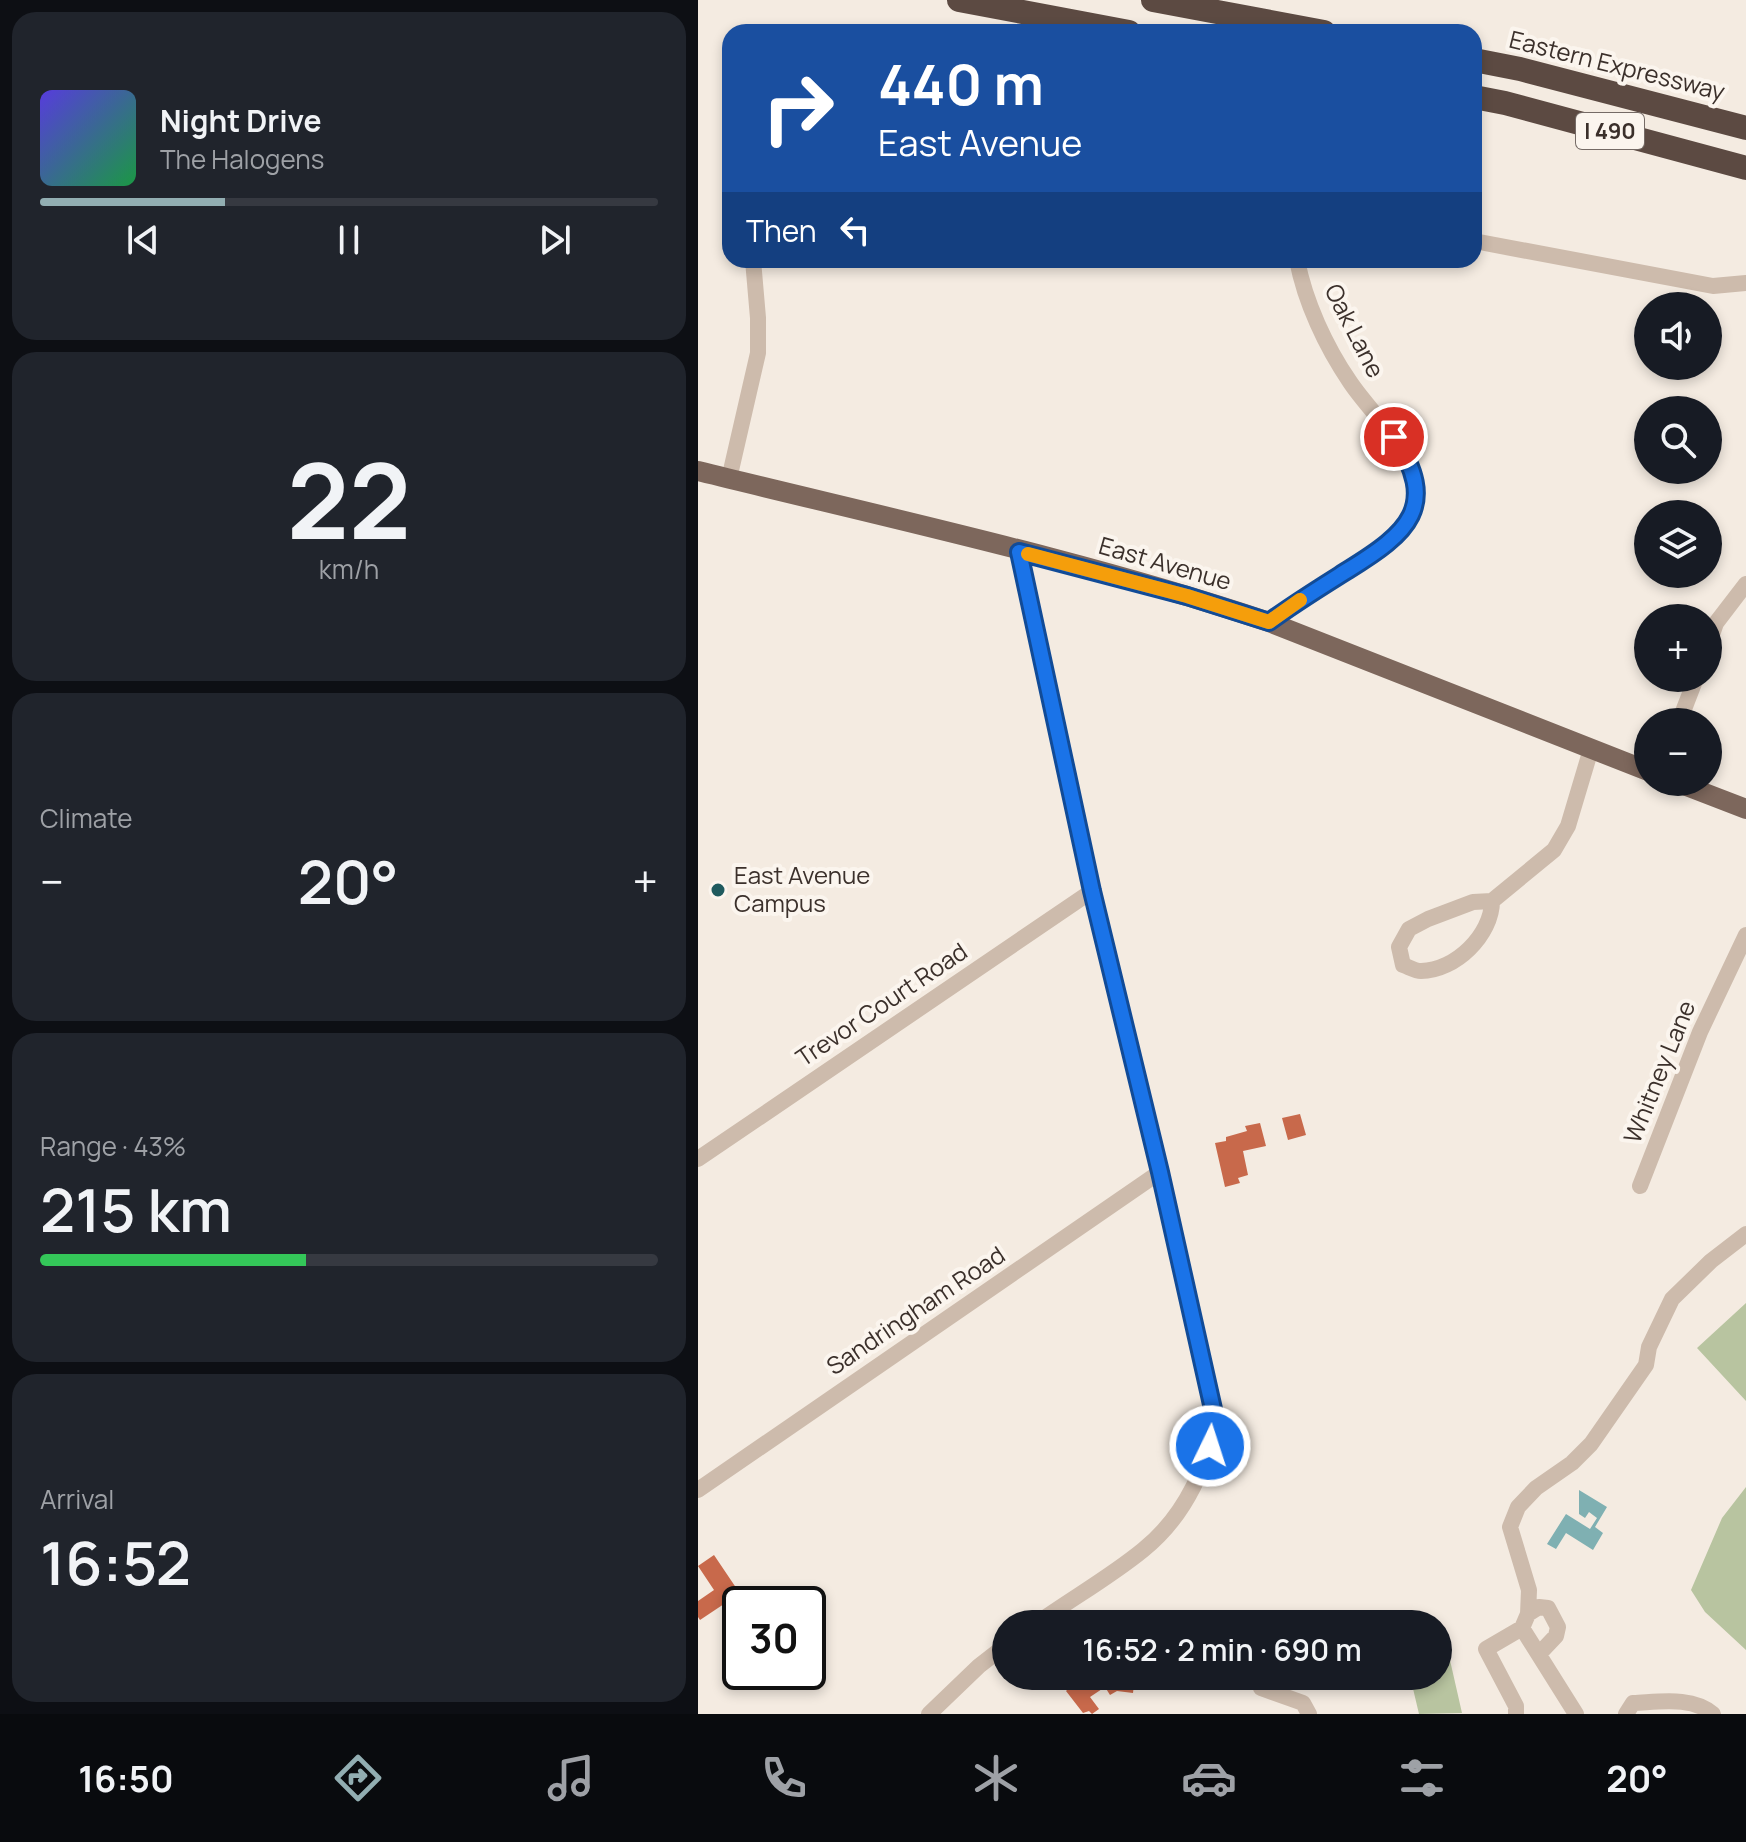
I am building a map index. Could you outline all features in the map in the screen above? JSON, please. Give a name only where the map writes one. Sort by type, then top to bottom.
[{"type":"highway","points":[[959,0],[1086,24]]},
{"type":"highway","points":[[1153,0],[1281,24]]},
{"type":"highway","name":"Eastern Expressway","points":[[1482,62],[1746,128]]},
{"type":"highway","name":"I 490","points":[[1482,99],[1746,168]]},
{"type":"main road","name":"East Avenue","points":[[698,471],[1187,596],[1269,622],[1634,766]]},
{"type":"main road","points":[[1712,796],[1746,809]]},
{"type":"street","points":[[1482,243],[1713,286],[1746,283]]},
{"type":"street","points":[[729,479],[758,353],[754,268]]},
{"type":"street","name":"Oak Lane","points":[[1269,622],[1381,550],[1405,526],[1417,498],[1415,477],[1406,454],[1340,366],[1307,294],[1299,268]]},
{"type":"street","points":[[1019,552],[1092,891],[1213,1409],[1210,1446],[1187,1495],[1157,1537],[1056,1610]]},
{"type":"street","points":[[1722,615],[1746,584]]},
{"type":"street","points":[[1492,901],[1492,914],[1479,937],[1461,957],[1419,972],[1403,965],[1399,947],[1409,929],[1473,902],[1492,901],[1543,861],[1563,838],[1591,749]]},
{"type":"street","name":"Trevor Court Road","points":[[698,1159],[1092,891]]},
{"type":"street","name":"Whitney Lane","points":[[1640,1186],[1700,1032],[1746,935]]},
{"type":"street","points":[[1728,976],[1746,969]]},
{"type":"street","name":"Sandringham Road","points":[[698,1490],[1160,1172]]},
{"type":"street","points":[[1576,1714],[1539,1654],[1525,1621],[1529,1590],[1510,1527],[1518,1507],[1536,1488],[1572,1463],[1591,1444],[1646,1365],[1649,1347],[1672,1299],[1711,1261],[1746,1234]]},
{"type":"street","points":[[1516,1714],[1516,1706],[1486,1649],[1539,1607],[1548,1608],[1558,1627],[1556,1636],[1539,1654]]},
{"type":"street","points":[[929,1714],[992,1656]]},
{"type":"street","points":[[1267,1690],[1303,1703],[1309,1714]]},
{"type":"street","points":[[1626,1712],[1633,1703],[1676,1702],[1701,1706],[1713,1714]]},
{"type":"green space","points":[[1746,1303],[1746,1401],[1697,1348]]},
{"type":"green space","points":[[1746,1487],[1746,1650],[1705,1612],[1691,1590],[1722,1518]]},
{"type":"green space","points":[[1452,1669],[1462,1713],[1419,1714],[1413,1690],[1452,1690]]},
{"type":"water","points":[[1579,1490],[1607,1507],[1595,1527],[1603,1533],[1593,1550],[1566,1533],[1556,1549],[1547,1544],[1566,1514],[1590,1529],[1597,1518],[1589,1512],[1585,1518],[1579,1514]]},
{"type":"building","points":[[1300,1114],[1306,1135],[1288,1140],[1282,1118]]},
{"type":"building","points":[[1260,1123],[1266,1146],[1243,1151],[1248,1175],[1238,1178],[1240,1183],[1225,1187],[1215,1143],[1247,1131],[1245,1126]]},
{"type":"building","points":[[714,1555],[735,1586],[722,1586],[722,1605],[700,1620],[698,1601],[714,1590],[698,1566]]},
{"type":"building","points":[[1100,1690],[1090,1697],[1099,1709],[1092,1714],[1089,1711],[1083,1713],[1066,1691]]},
{"type":"building","points":[[1107,1690],[1133,1690],[1133,1693],[1117,1691],[1110,1695]]},
{"type":"slow traffic","points":[[1028,554],[1216,604],[1269,622],[1300,600]]},
{"type":"place","name":"East Avenue Campus","points":[[718,890]]},
{"type":"route","points":[[1210,1446],[1213,1409],[1092,891],[1019,552],[1216,604],[1269,622],[1381,550],[1405,526],[1417,498],[1415,477],[1406,454],[1394,437]]}]
